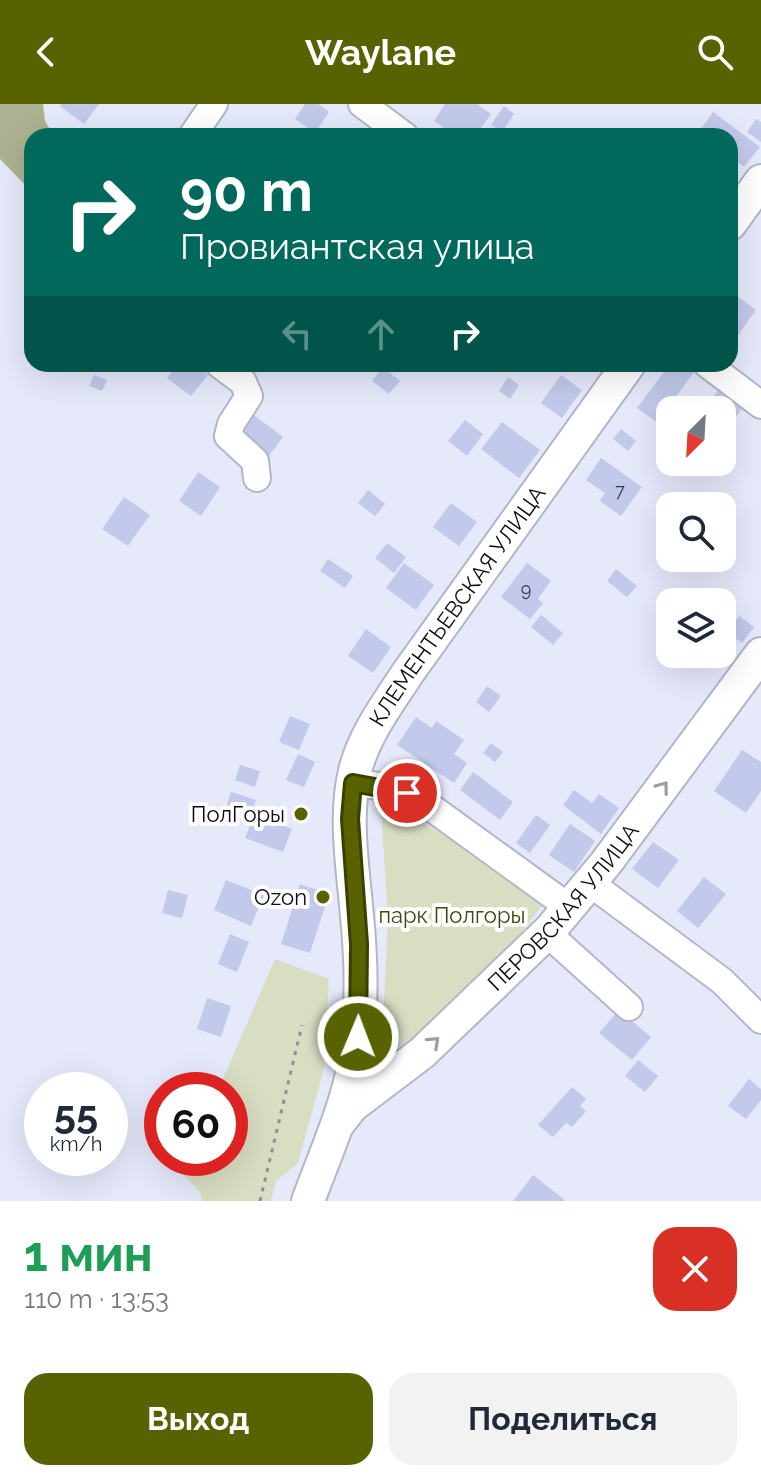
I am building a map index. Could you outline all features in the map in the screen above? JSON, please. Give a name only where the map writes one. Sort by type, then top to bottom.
[{"type":"main road","points":[[738,213],[761,181]]},
{"type":"main road","name":"КЛЕМЕНТЬЕВСКАЯ УЛИЦА","points":[[308,1201],[353,1068],[358,1037],[359,944],[350,819],[353,783],[367,738],[407,674],[623,372]]},
{"type":"main road","name":"ПЕРОВСКАЯ УЛИЦА","points":[[334,1130],[352,1106],[412,1062],[570,908],[761,654]]},
{"type":"street","points":[[198,128],[214,104]]},
{"type":"street","points":[[362,104],[394,128]]},
{"type":"street","points":[[230,372],[243,382],[249,396],[231,424],[228,436],[255,461],[257,478]]},
{"type":"street","points":[[718,372],[761,405]]},
{"type":"street","points":[[353,783],[388,787],[418,798],[570,908]]},
{"type":"street","points":[[590,883],[722,981],[761,1020]]},
{"type":"street","points":[[547,933],[629,1007]]},
{"type":"path","points":[[260,1201],[302,1025]]},
{"type":"green space","points":[[0,104],[43,104],[49,128],[24,128],[24,184],[0,159]]},
{"type":"green space","name":"парк Полгоры","points":[[380,796],[547,899],[506,953],[457,994],[418,1040],[396,1048],[379,1039],[383,1026],[388,917]]},
{"type":"green space","points":[[275,959],[329,979],[324,1068],[298,1163],[276,1181],[271,1201],[202,1201],[200,1192],[184,1176],[248,1176],[248,1072],[226,1072]]},
{"type":"building","points":[[61,104],[99,104],[84,124]]},
{"type":"building","points":[[305,104],[318,104],[329,112],[318,128],[308,128],[295,119]]},
{"type":"building","points":[[445,104],[477,104],[491,114],[481,128],[444,128],[434,121]]},
{"type":"building","points":[[504,106],[514,114],[505,128],[491,125]]},
{"type":"building","points":[[713,112],[734,128],[702,128]]},
{"type":"building","points":[[756,119],[761,122],[761,142],[747,132]]},
{"type":"building","points":[[738,131],[760,147],[744,167],[738,162]]},
{"type":"building","points":[[738,297],[756,310],[738,335]]},
{"type":"building","points":[[171,372],[204,372],[208,375],[191,396],[167,378]]},
{"type":"building","points":[[379,372],[389,372],[400,381],[389,394],[372,381]]},
{"type":"building","points":[[664,372],[694,372],[676,396],[656,396],[656,422],[637,408]]},
{"type":"building","points":[[94,375],[107,380],[102,391],[89,386]]},
{"type":"building","points":[[561,375],[582,390],[562,418],[541,403]]},
{"type":"building","points":[[508,377],[519,385],[510,399],[499,391]]},
{"type":"building","points":[[736,402],[743,407],[736,417]]},
{"type":"building","points":[[250,412],[283,437],[268,457],[235,431]]},
{"type":"building","points":[[465,420],[483,434],[467,456],[448,441]]},
{"type":"building","points":[[502,422],[540,450],[519,478],[481,449]]},
{"type":"building","points":[[621,429],[636,441],[628,451],[613,439]]},
{"type":"building","points":[[601,458],[642,487],[621,516],[600,501],[605,493],[586,480]]},
{"type":"building","points":[[198,472],[220,487],[201,516],[179,501]]},
{"type":"building","points":[[368,490],[385,504],[375,516],[358,503]]},
{"type":"building","points":[[124,497],[150,515],[128,546],[102,529]]},
{"type":"building","points":[[451,503],[477,522],[459,546],[433,527]]},
{"type":"building","points":[[387,543],[406,557],[394,573],[375,558]]},
{"type":"building","points":[[328,559],[353,576],[345,588],[320,571]]},
{"type":"building","points":[[404,563],[434,585],[416,610],[386,588]]},
{"type":"building","points":[[527,563],[551,581],[538,599],[543,603],[530,619],[501,597]]},
{"type":"building","points":[[616,569],[637,586],[627,597],[607,581]]},
{"type":"building","points":[[541,615],[563,633],[553,645],[531,627]]},
{"type":"building","points":[[739,616],[754,627],[742,643],[736,639],[736,620]]},
{"type":"building","points":[[366,629],[391,647],[373,673],[348,656]]},
{"type":"building","points":[[487,686],[501,696],[489,712],[476,702]]},
{"type":"building","points":[[290,716],[310,724],[299,750],[279,742]]},
{"type":"building","points":[[416,717],[432,728],[436,721],[464,740],[454,754],[467,763],[454,783],[397,745]]},
{"type":"building","points":[[491,743],[503,752],[495,762],[483,753]]},
{"type":"building","points":[[742,750],[761,762],[761,791],[746,813],[714,791]]},
{"type":"building","points":[[298,754],[315,762],[304,787],[286,780]]},
{"type":"building","points":[[240,765],[260,771],[255,787],[235,780]]},
{"type":"building","points":[[473,772],[513,802],[500,820],[460,790]]},
{"type":"building","points":[[574,790],[592,803],[599,794],[619,808],[601,834],[563,805]]},
{"type":"building","points":[[231,792],[256,800],[251,813],[227,805]]},
{"type":"building","points":[[254,815],[292,829],[283,852],[245,838]]},
{"type":"building","points":[[536,815],[550,825],[530,853],[516,843]]},
{"type":"building","points":[[570,824],[595,841],[574,872],[549,855]]},
{"type":"building","points":[[653,842],[679,860],[658,888],[632,869]]},
{"type":"building","points":[[704,877],[726,894],[698,928],[677,911]]},
{"type":"building","points":[[226,880],[264,895],[251,926],[214,910]]},
{"type":"building","points":[[300,884],[329,894],[310,953],[281,944]]},
{"type":"building","points":[[168,890],[188,895],[182,918],[162,913]]},
{"type":"building","points":[[230,934],[249,942],[237,972],[218,964]]},
{"type":"building","points":[[207,998],[231,1006],[221,1037],[197,1029]]},
{"type":"building","points":[[619,1010],[651,1037],[632,1060],[599,1033]]},
{"type":"building","points":[[638,1060],[658,1076],[645,1092],[625,1076]]},
{"type":"building","points":[[749,1079],[761,1089],[761,1100],[746,1119],[728,1106]]},
{"type":"building","points":[[572,1087],[586,1099],[580,1106],[586,1111],[572,1127],[566,1123],[553,1137],[538,1125]]},
{"type":"building","points":[[533,1175],[566,1201],[513,1201]]},
{"type":"place","name":"ПолГоры","points":[[301,814]]},
{"type":"place","name":"Ozon","points":[[323,897]]},
{"type":"route","points":[[358,1037],[359,944],[350,819],[353,783],[388,787],[407,793]]}]
